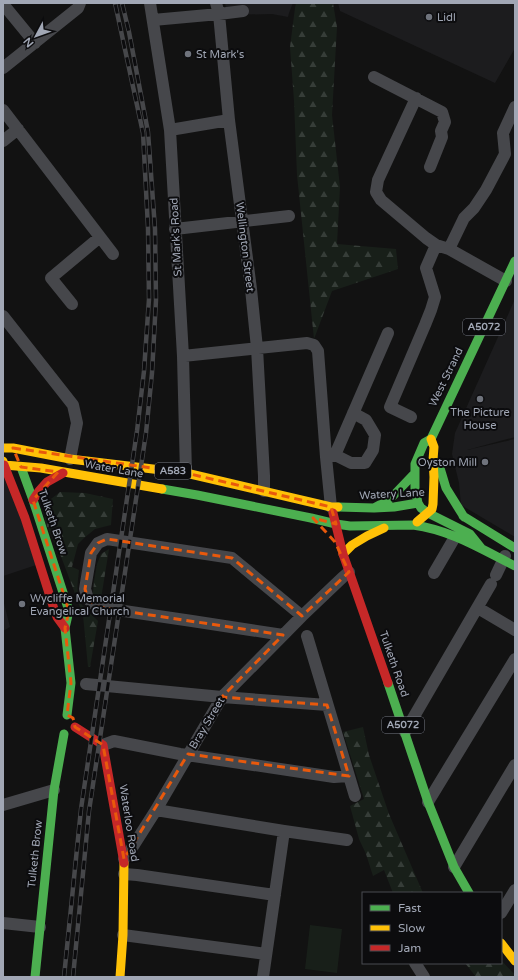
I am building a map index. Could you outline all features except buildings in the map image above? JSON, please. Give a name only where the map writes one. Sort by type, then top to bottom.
[{"type":"main road","name":"West Strand","points":[[418,504],[415,488],[415,464],[424,443],[430,439],[515,261]]},
{"type":"main road","name":"Tulketh Brow","points":[[6,438],[13,448],[21,467],[69,611],[65,628],[71,683],[63,717],[73,718],[75,727],[71,732],[61,731],[35,977]]},
{"type":"main road","points":[[413,525],[432,509],[433,504],[434,447],[430,439]]},
{"type":"main road","name":"Water Lane","points":[[3,448],[13,448],[70,458],[186,473],[332,507]]},
{"type":"main road","points":[[433,460],[440,468],[446,488],[464,517]]},
{"type":"main road","name":"Water Lane","points":[[4,463],[197,495],[336,524]]},
{"type":"main road","name":"Tulketh Brow","points":[[4,463],[25,516],[54,609],[57,617],[65,628]]},
{"type":"main road","points":[[33,500],[47,482],[63,473]]},
{"type":"main road","name":"A5072","points":[[374,508],[393,496],[414,474]]},
{"type":"main road","points":[[418,504],[428,513],[470,534],[482,549]]},
{"type":"main road","name":"Watery Lane","points":[[332,507],[374,508],[433,504],[464,517],[513,547]]},
{"type":"main road","name":"Tulketh Road","points":[[332,507],[342,554],[405,732],[428,802],[454,867],[468,892]]},
{"type":"main road","name":"A5072","points":[[311,518],[328,534],[342,554]]},
{"type":"main road","name":"A583","points":[[336,524],[350,526],[413,525],[436,530],[482,549],[515,566]]},
{"type":"main road","points":[[342,554],[352,544],[390,525]]},
{"type":"main road","points":[[75,727],[103,745]]},
{"type":"main road","name":"Waterloo Road","points":[[103,745],[124,859],[123,935],[120,977]]},
{"type":"main road","points":[[502,944],[515,961]]},
{"type":"street","points":[[3,68],[78,8],[80,3]]},
{"type":"street","name":"St Mark's Road","points":[[150,3],[170,130],[183,356],[186,473]]},
{"type":"street","points":[[3,4],[35,43]]},
{"type":"street","points":[[153,20],[218,9],[243,11]]},
{"type":"street","name":"Wellington Street","points":[[218,9],[229,120],[251,289],[257,348],[264,491]]},
{"type":"street","points":[[374,76],[442,112],[445,122],[441,130],[442,137],[430,167]]},
{"type":"street","points":[[416,98],[378,180],[376,192],[381,200],[436,245],[448,249],[506,281]]},
{"type":"street","points":[[448,249],[464,218],[474,208],[486,190],[506,154],[503,133],[515,107]]},
{"type":"street","points":[[3,110],[113,254]]},
{"type":"street","points":[[170,130],[229,120]]},
{"type":"street","points":[[3,141],[18,130]]},
{"type":"street","points":[[175,229],[290,216]]},
{"type":"street","points":[[72,304],[51,278],[100,237]]},
{"type":"street","points":[[411,417],[390,407],[428,317],[435,296],[426,268],[436,245]]},
{"type":"street","points":[[3,316],[73,405],[77,423],[70,458]]},
{"type":"street","points":[[330,456],[353,413],[388,334]]},
{"type":"street","points":[[183,356],[307,343],[314,345],[318,351],[330,456],[332,507]]},
{"type":"street","points":[[330,456],[351,463],[365,463],[373,450],[375,435],[366,420],[353,413]]},
{"type":"street","points":[[434,573],[455,537]]},
{"type":"street","points":[[283,635],[97,607],[88,599],[85,590],[91,553],[98,543],[107,538],[232,558],[302,616]]},
{"type":"street","points":[[405,732],[478,608],[503,560],[513,547]]},
{"type":"street","name":"Bray Street","points":[[124,859],[156,810],[222,697],[302,616],[349,572]]},
{"type":"street","points":[[478,608],[515,630]]},
{"type":"street","points":[[306,636],[355,796]]},
{"type":"street","points":[[428,802],[515,659]]},
{"type":"street","points":[[86,684],[327,705]]},
{"type":"street","points":[[103,745],[114,741],[180,754],[334,776],[349,776]]},
{"type":"street","points":[[454,867],[515,765]]},
{"type":"street","points":[[3,805],[54,790]]},
{"type":"street","points":[[156,810],[346,840]]},
{"type":"street","points":[[263,977],[284,831]]},
{"type":"street","points":[[124,874],[275,895]]},
{"type":"street","points":[[502,911],[515,890]]},
{"type":"street","points":[[3,923],[40,927]]},
{"type":"street","points":[[123,935],[266,954]]},
{"type":"street","points":[[416,964],[424,977]]},
{"type":"highlighted area","points":[[13,448],[186,473],[331,507],[336,524],[313,518],[335,542],[349,572],[302,616],[232,558],[107,539],[98,543],[91,553],[85,589],[88,599],[97,607],[283,635],[222,697],[327,705],[349,776],[188,754],[124,859],[103,745],[75,727],[73,718],[67,715],[71,683],[65,628],[69,611],[33,500],[58,472],[21,467]]},
{"type":"shaded area","points":[[225,3],[293,3],[288,17],[272,14],[227,15]]},
{"type":"shaded area","points":[[338,3],[515,3],[515,48],[495,83],[340,11]]},
{"type":"shaded area","points":[[515,299],[515,437],[467,450],[515,439],[515,537],[461,505],[459,483],[452,454],[455,433]]},
{"type":"shaded area","points":[[3,475],[39,564],[3,576]]},
{"type":"shaded area","points":[[3,599],[10,627],[3,631]]},
{"type":"green space","points":[[296,3],[333,3],[337,27],[332,115],[340,187],[337,244],[396,249],[398,269],[332,291],[314,339],[297,175],[290,47]]},
{"type":"green space","points":[[60,492],[85,493],[113,499],[111,525],[95,529],[78,544],[72,567],[79,570],[78,596],[80,601],[98,621],[90,667],[88,667],[83,615],[62,559],[45,522],[47,502]]},
{"type":"green space","points":[[109,549],[100,605],[93,594],[94,581],[97,564],[101,554]]},
{"type":"green space","points":[[363,727],[369,755],[389,814],[423,892],[393,892],[384,870],[373,876],[366,854],[359,839],[350,806],[364,799],[343,732]]},
{"type":"green space","points":[[310,925],[342,929],[337,973],[305,969]]},
{"type":"green space","points":[[502,961],[515,975],[515,977],[476,977],[466,964],[502,964]]},
{"type":"railway","points":[[64,977],[81,809],[137,431],[144,371],[149,299],[148,228],[143,133],[115,3]]},
{"type":"railway","points":[[73,977],[89,811],[146,433],[152,373],[156,300],[155,229],[148,132],[122,3]]},
{"type":"traffic: fast","points":[[482,549],[470,534],[421,508],[418,503],[415,489],[415,464],[424,443],[431,439],[515,261]]},
{"type":"traffic: fast","points":[[438,465],[446,488],[464,517]]},
{"type":"traffic: fast","points":[[21,467],[69,611],[65,628],[71,683],[67,715]]},
{"type":"traffic: fast","points":[[374,508],[393,496],[414,474]]},
{"type":"traffic: fast","points":[[162,489],[336,524],[350,526],[413,525]]},
{"type":"traffic: fast","points":[[338,507],[374,508],[394,507],[418,503]]},
{"type":"traffic: fast","points":[[463,516],[515,548]]},
{"type":"traffic: fast","points":[[413,525],[440,531],[453,536],[515,566]]},
{"type":"traffic: fast","points":[[388,683],[428,802],[454,867],[468,892]]},
{"type":"traffic: fast","points":[[35,977],[54,790],[64,734]]},
{"type":"traffic: slow","points":[[417,522],[432,509],[433,504],[434,447],[431,439]]},
{"type":"traffic: slow","points":[[3,448],[13,448],[70,459],[186,473],[331,507],[338,507]]},
{"type":"traffic: slow","points":[[3,461],[4,465],[41,468],[162,489]]},
{"type":"traffic: slow","points":[[343,554],[352,545],[384,528]]},
{"type":"traffic: slow","points":[[120,977],[123,935],[124,863]]},
{"type":"traffic: slow","points":[[502,944],[515,961]]},
{"type":"traffic: jam","points":[[4,465],[25,518],[54,609],[57,617],[65,628]]},
{"type":"traffic: jam","points":[[33,500],[47,482],[63,473]]},
{"type":"traffic: jam","points":[[333,513],[343,554],[388,683]]},
{"type":"traffic: jam","points":[[75,727],[103,745],[124,863]]},
{"type":"place","name":"Lidl","points":[[429,17]]},
{"type":"place","name":"St Mark's","points":[[188,54]]},
{"type":"place","name":"The Picture House","points":[[480,399]]},
{"type":"place","name":"Oyston Mill","points":[[485,462]]},
{"type":"place","name":"Wycliffe Memorial Evangelical Church","points":[[22,604]]}]
